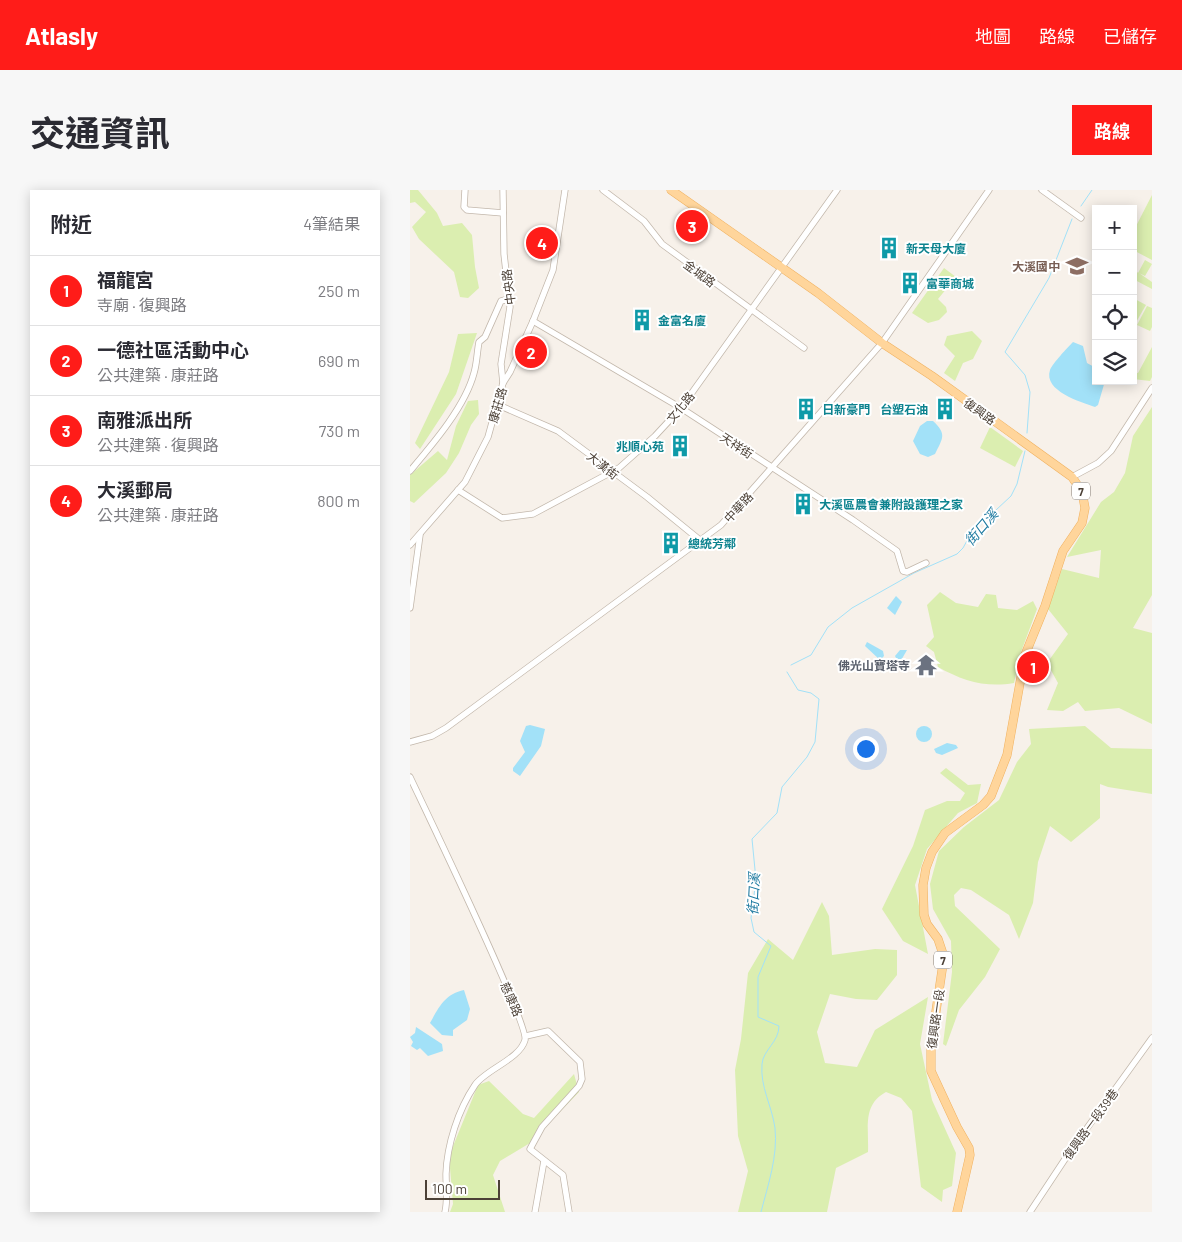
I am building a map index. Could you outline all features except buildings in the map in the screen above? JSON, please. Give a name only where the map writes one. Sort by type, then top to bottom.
[{"type":"main road","name":"復興路","points":[[672,190],[782,268],[882,343],[950,388],[1072,477],[1082,492],[1085,508],[1082,523],[1063,550],[1045,606],[1025,655],[1011,729]]},
{"type":"main road","name":"復興路一段","points":[[957,1212],[970,1155],[969,1148],[956,1127],[931,1071],[931,1045],[944,957],[938,940],[927,924],[924,915],[924,885],[926,868],[932,852],[945,833],[983,805],[991,796],[1007,755],[1011,729]]},
{"type":"street","points":[[465,190],[464,207],[467,210],[503,213]]},
{"type":"street","name":"中央路","points":[[503,190],[504,254],[510,321],[501,364],[503,383]]},
{"type":"street","name":"康莊路","points":[[410,545],[465,482],[488,436],[503,383],[510,372],[533,321],[553,270],[565,190]]},
{"type":"street","name":"金城路","points":[[603,190],[644,221],[662,244],[804,348]]},
{"type":"street","name":"文化路","points":[[458,490],[502,518],[510,518],[533,514],[611,472],[655,436],[680,408],[838,190]]},
{"type":"street","name":"中華路","points":[[410,742],[432,736],[446,728],[721,525],[774,468],[882,343],[989,190]]},
{"type":"street","points":[[1042,190],[1081,218]]},
{"type":"street","points":[[410,471],[434,442],[463,398],[474,374],[479,342],[485,338],[501,301],[509,299]]},
{"type":"street","name":"天祥街","points":[[533,321],[680,408],[774,468],[897,551],[903,571],[907,572],[926,563]]},
{"type":"street","points":[[1072,477],[1098,463],[1111,451],[1152,388]]},
{"type":"street","name":"大漢街","points":[[496,404],[558,431],[663,509],[701,541]]},
{"type":"street","points":[[410,608],[421,533]]},
{"type":"street","name":"慈康路","points":[[410,777],[493,956],[521,1019],[526,1036]]},
{"type":"street","points":[[445,1212],[449,1149],[464,1106],[476,1083],[517,1051],[524,1043],[526,1036],[548,1031],[580,1062],[582,1078],[579,1086],[542,1127],[530,1149],[563,1175],[569,1212]]},
{"type":"street","name":"復興路一段39巷","points":[[1030,1212],[1069,1153],[1152,1038]]},
{"type":"street","points":[[535,1212],[544,1161]]},
{"type":"green space","points":[[410,190],[418,190],[437,213],[443,226],[462,223],[472,235],[479,288],[468,298],[460,297],[454,272],[419,239],[412,227],[426,212],[415,202],[410,203]]},
{"type":"green space","points":[[1152,195],[1152,260],[1137,252],[1137,224]]},
{"type":"green space","points":[[1145,260],[1152,264],[1145,276],[1139,273],[1152,282],[1152,289],[1137,281],[1137,272],[1138,273]]},
{"type":"green space","points":[[944,268],[956,277],[938,299],[946,307],[947,312],[939,320],[928,323],[912,313]]},
{"type":"green space","points":[[1137,300],[1146,305],[1137,321]]},
{"type":"green space","points":[[1147,306],[1152,308],[1152,327],[1150,331],[1137,325]]},
{"type":"green space","points":[[972,331],[982,341],[973,359],[963,363],[955,381],[944,373],[955,356],[944,345],[947,336]]},
{"type":"green space","points":[[477,333],[456,394],[420,449],[415,443],[449,372],[458,334]]},
{"type":"green space","points":[[1152,347],[1152,377],[1150,381],[1137,379],[1138,373]]},
{"type":"green space","points":[[478,400],[479,414],[471,425],[459,453],[446,473],[414,503],[410,501],[410,475],[438,451],[447,460],[456,426],[468,401]]},
{"type":"green space","points":[[1152,407],[1152,595],[1133,628],[1152,633],[1152,724],[1119,708],[1085,711],[1078,702],[1063,711],[1047,710],[1058,683],[1047,663],[1068,634],[1048,609],[1062,569],[1099,578],[1101,550],[1067,557],[1101,502],[1114,492],[1125,473],[1133,436]]},
{"type":"green space","points":[[990,427],[1023,451],[1015,467],[980,448]]},
{"type":"green space","points":[[940,592],[956,603],[978,607],[986,594],[996,595],[998,608],[1017,610],[1033,601],[1037,609],[1021,652],[1014,683],[984,684],[966,680],[938,667],[934,652],[926,646],[934,637],[927,605]]},
{"type":"green space","points":[[1085,726],[1111,748],[1152,749],[1152,794],[1100,784],[1100,818],[1071,842],[1050,826],[1038,862],[1033,903],[1019,939],[1009,915],[971,890],[961,888],[954,895],[955,906],[1000,949],[985,977],[959,1010],[946,1046],[943,1044],[952,972],[951,941],[933,909],[930,884],[939,851],[964,827],[999,800],[1017,762],[1031,744],[1029,729]]},
{"type":"green space","points":[[946,768],[968,785],[981,784],[977,803],[958,813],[927,849],[915,885],[928,954],[903,941],[882,909],[913,846],[925,810],[947,801],[960,801],[965,793],[940,773]]},
{"type":"green space","points":[[822,902],[829,916],[832,955],[875,949],[897,950],[897,975],[877,1000],[856,999],[830,994],[817,1032],[825,1063],[857,1067],[875,1030],[928,997],[920,1044],[932,1100],[956,1153],[952,1186],[943,1190],[942,1202],[921,1187],[912,1111],[901,1098],[886,1092],[878,1097],[870,1110],[868,1118],[868,1152],[836,1168],[827,1212],[738,1212],[748,1171],[738,1136],[735,1070],[741,1039],[748,973],[768,939],[793,960]]},
{"type":"green space","points":[[574,1074],[579,1092],[530,1143],[500,1161],[493,1175],[505,1212],[450,1212],[453,1204],[449,1156],[478,1085],[489,1081],[523,1114],[534,1118]]},
{"type":"water","points":[[1073,342],[1083,346],[1087,363],[1092,366],[1092,385],[1104,385],[1098,405],[1095,407],[1081,402],[1057,390],[1052,384],[1049,377],[1050,370]]},
{"type":"water","points":[[927,421],[933,421],[942,433],[940,444],[935,454],[928,457],[920,454],[913,441],[920,426]]},
{"type":"water","points":[[896,596],[902,602],[895,615],[887,608]]},
{"type":"water","points":[[867,642],[883,651],[884,656],[880,660],[865,646]]},
{"type":"water","points":[[900,650],[907,650],[899,664],[895,656]]},
{"type":"water","points":[[530,725],[545,729],[541,746],[520,776],[513,771],[513,768],[525,752],[520,741],[526,726]]},
{"type":"water","points":[[924,726],[932,734],[924,742],[916,734]]},
{"type":"water","points":[[947,743],[956,745],[958,748],[942,755],[936,753],[934,749]]},
{"type":"water","points":[[464,990],[470,1009],[467,1020],[453,1030],[453,1036],[442,1035],[430,1023],[447,998]]},
{"type":"water","points":[[416,1027],[442,1044],[443,1051],[428,1056],[420,1048],[417,1050],[411,1046],[413,1042],[410,1037],[415,1033]]},
{"type":"waterway","name":"街口溪","points":[[1081,206],[1092,190]]},
{"type":"waterway","name":"街口溪","points":[[1027,433],[1030,392],[1025,375],[1005,352],[1049,278],[1072,219]]},
{"type":"waterway","name":"街口溪","points":[[791,665],[811,655],[828,627],[852,608],[914,573],[957,554],[981,524],[1011,496],[1017,484],[1025,451]]},
{"type":"waterway","name":"街口溪","points":[[761,1212],[772,1170],[776,1139],[775,1128],[764,1089],[762,1064],[765,1054],[776,1037],[779,1026],[758,1017],[758,977],[771,946],[754,932],[751,918],[756,880],[752,839],[777,813],[782,787],[807,757],[815,742],[819,699],[811,693],[798,690],[787,672]]},
{"type":"place","name":"南雅派出所","points":[[692,226]]},
{"type":"place","name":"大溪郵局","points":[[542,243]]},
{"type":"place","name":"新天母大廈","points":[[889,248]]},
{"type":"place","name":"大溪國中","points":[[1077,266]]},
{"type":"place","name":"富華商城","points":[[910,283]]},
{"type":"place","name":"金富名廈","points":[[642,320]]},
{"type":"place","name":"一德社區活動中心","points":[[531,352]]},
{"type":"place","name":"日新豪門","points":[[806,409]]},
{"type":"place","name":"台塑石油","points":[[945,409]]},
{"type":"place","name":"兆順心苑","points":[[680,446]]},
{"type":"place","name":"大溪區農會兼附設護理之家","points":[[803,504]]},
{"type":"place","name":"總統芳鄰","points":[[671,543]]},
{"type":"place","name":"佛光山寶塔寺","points":[[926,665]]},
{"type":"place","name":"福龍宮","points":[[1033,667]]}]
